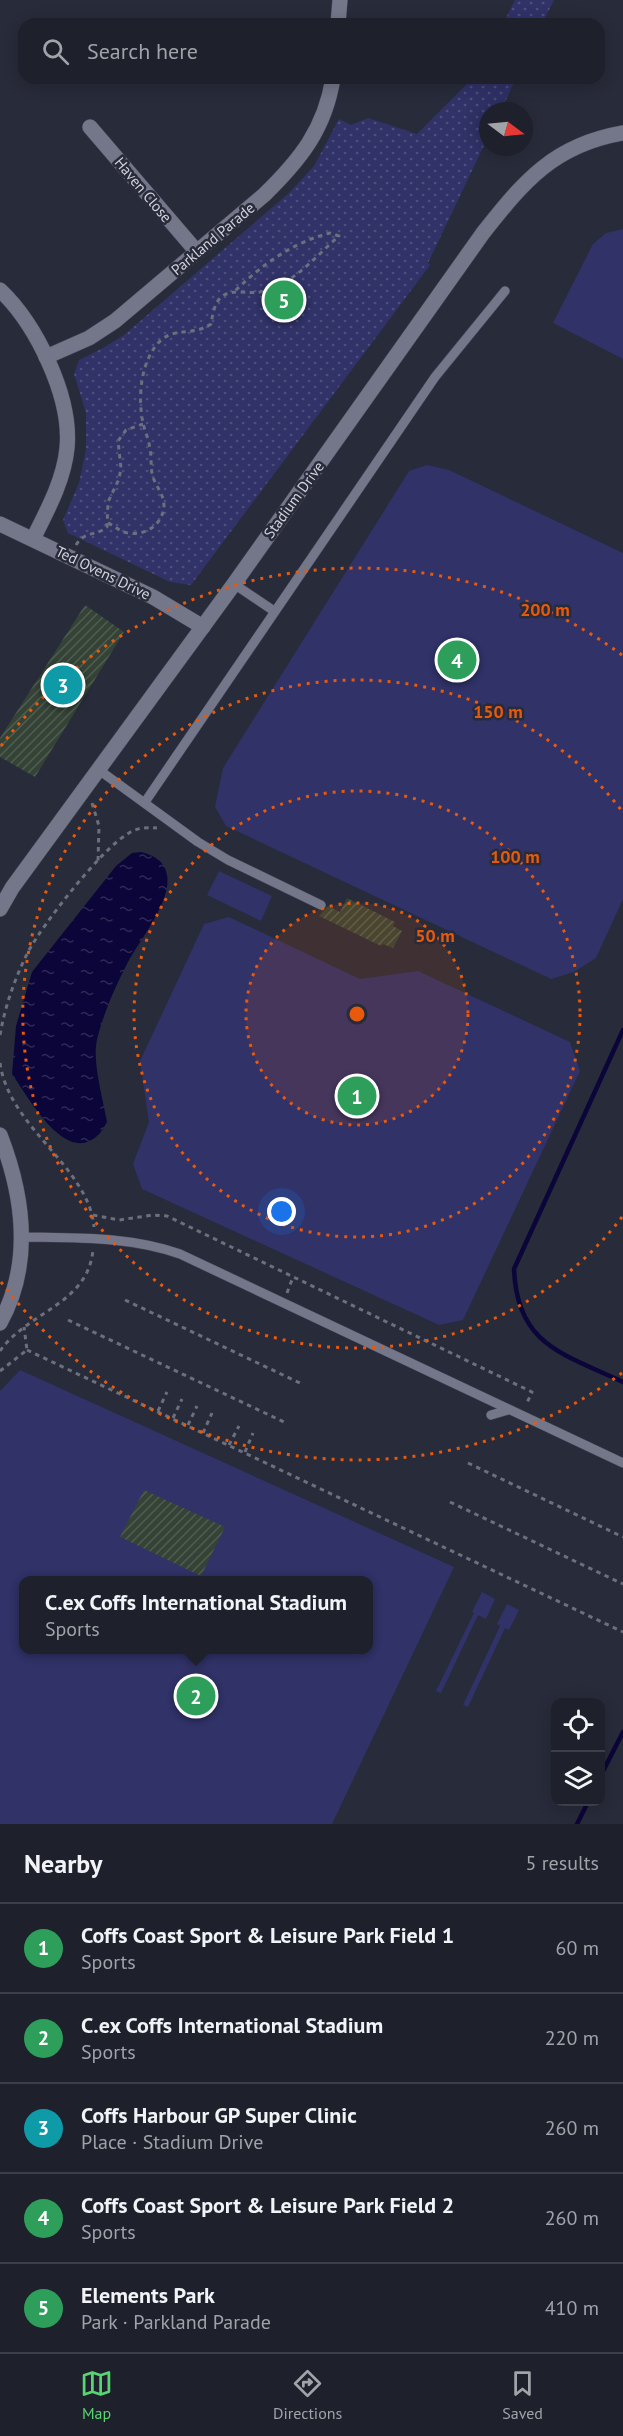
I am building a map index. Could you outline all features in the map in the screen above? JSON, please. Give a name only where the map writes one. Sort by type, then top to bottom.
[{"type":"main road","points":[[338,18],[340,0]]},
{"type":"main road","name":"Parkland Parade","points":[[46,357],[108,326],[264,195],[298,161],[322,118],[331,84]]},
{"type":"main road","name":"Haven Close","points":[[90,127],[196,252]]},
{"type":"main road","name":"Stadium Drive","points":[[0,909],[12,888],[234,584],[483,233],[516,191],[552,159],[586,143],[623,133]]},
{"type":"main road","points":[[0,290],[21,312],[46,357],[65,414],[67,450],[56,489],[33,539]]},
{"type":"main road","name":"Ted Ovens Drive","points":[[0,524],[153,597],[203,627]]},
{"type":"main road","points":[[0,1135],[13,1173],[22,1237],[19,1277],[0,1323]]},
{"type":"lane","points":[[145,802],[435,377],[505,291]]},
{"type":"lane","points":[[234,584],[274,611]]},
{"type":"lane","points":[[99,770],[198,842],[321,905]]},
{"type":"lane","points":[[22,1237],[127,1241],[180,1254],[623,1463]]},
{"type":"lane","points":[[491,1415],[508,1410]]},
{"type":"path","points":[[108,523],[123,532],[139,533],[151,529],[163,512],[163,496],[153,478],[150,447],[143,424],[142,379],[156,346],[171,333],[200,331],[211,324],[213,311],[221,297],[233,292],[290,248],[330,233],[339,236],[314,261],[281,283],[260,292],[233,292]]},
{"type":"path","points":[[76,545],[86,535],[106,529],[108,502],[119,479],[121,468],[118,441],[126,430],[143,424]]},
{"type":"path","points":[[81,794],[93,804],[97,817],[100,839],[98,861]]},
{"type":"path","points":[[0,1035],[14,985],[37,937],[98,861],[126,834],[141,828],[160,828]]},
{"type":"path","points":[[0,1062],[4,1079],[14,1102],[84,1193],[93,1215],[94,1228]]},
{"type":"path","points":[[93,1215],[119,1220],[153,1215],[167,1216],[532,1392],[524,1409]]},
{"type":"path","points":[[0,1351],[12,1335],[57,1305],[75,1288],[88,1272],[92,1257]]},
{"type":"path","points":[[286,1295],[293,1276]]},
{"type":"path","points":[[125,1300],[302,1384]]},
{"type":"path","points":[[68,1320],[284,1422]]},
{"type":"path","points":[[24,1327],[27,1350]]},
{"type":"path","points":[[0,1371],[27,1350]]},
{"type":"path","points":[[27,1350],[623,1632]]},
{"type":"path","points":[[158,1411],[167,1392]]},
{"type":"path","points":[[173,1418],[182,1399]]},
{"type":"path","points":[[188,1425],[197,1406]]},
{"type":"path","points":[[203,1433],[212,1413]]},
{"type":"path","points":[[229,1445],[238,1426]]},
{"type":"path","points":[[245,1452],[254,1433]]},
{"type":"path","points":[[468,1463],[623,1537]]},
{"type":"path","points":[[450,1502],[623,1584]]},
{"type":"shaded area","points":[[515,0],[554,0],[545,18],[506,18]]},
{"type":"shaded area","points":[[467,84],[513,84],[505,102],[479,102],[479,156],[428,263],[430,265],[191,585],[170,582],[68,533],[63,520],[79,483],[86,449],[86,413],[74,374],[79,360],[124,335],[289,193],[314,166],[339,119],[351,125],[368,118],[417,134]]},
{"type":"shaded area","points":[[623,229],[623,359],[553,323],[593,244],[606,233]]},
{"type":"shaded area","points":[[427,465],[449,470],[623,553],[623,899],[596,958],[574,972],[551,979],[226,826],[215,807],[223,768],[409,471]]},
{"type":"shaded area","points":[[219,871],[272,896],[261,921],[207,895]]},
{"type":"shaded area","points":[[229,917],[360,979],[418,971],[570,1042],[580,1071],[463,1320],[439,1325],[142,1189],[133,1164],[149,1122],[140,1061],[204,924]]},
{"type":"shaded area","points":[[20,1370],[454,1567],[332,1824],[0,1824],[0,1391]]},
{"type":"shaded area","points":[[482,1592],[495,1599],[486,1619],[478,1615],[441,1693],[436,1691],[474,1613],[472,1612]]},
{"type":"shaded area","points":[[507,1604],[519,1610],[509,1630],[505,1628],[468,1707],[463,1705],[500,1626],[497,1624]]},
{"type":"water","points":[[141,852],[154,857],[164,866],[167,875],[165,896],[154,920],[119,980],[106,1010],[97,1040],[97,1070],[107,1122],[96,1137],[84,1143],[71,1142],[48,1124],[12,1074],[16,1026],[32,972],[116,866],[132,853]]},
{"type":"building","points":[[85,605],[124,632],[35,777],[0,757],[0,738]]},
{"type":"building","points":[[347,898],[395,922],[393,926],[402,931],[393,948],[383,944],[381,946],[319,916],[328,906],[340,912]]},
{"type":"building","points":[[144,1490],[225,1527],[201,1576],[120,1537]]},
{"type":"waterway","points":[[623,1030],[514,1269],[517,1295],[524,1315],[534,1331],[563,1354],[623,1382]]},
{"type":"waterway","points":[[605,1767],[623,1732]]},
{"type":"waterway","points":[[577,1824],[586,1806]]},
{"type":"place","name":"Elements Park","points":[[284,300]]},
{"type":"place","name":"Coffs Coast Sport & Leisure Park Field 2","points":[[457,660]]},
{"type":"place","name":"Coffs Harbour GP Super Clinic","points":[[63,685]]},
{"type":"place","name":"Coffs Coast Sport & Leisure Park Field 1","points":[[357,1096]]},
{"type":"place","name":"C.ex Coffs International Stadium","points":[[196,1696]]}]
